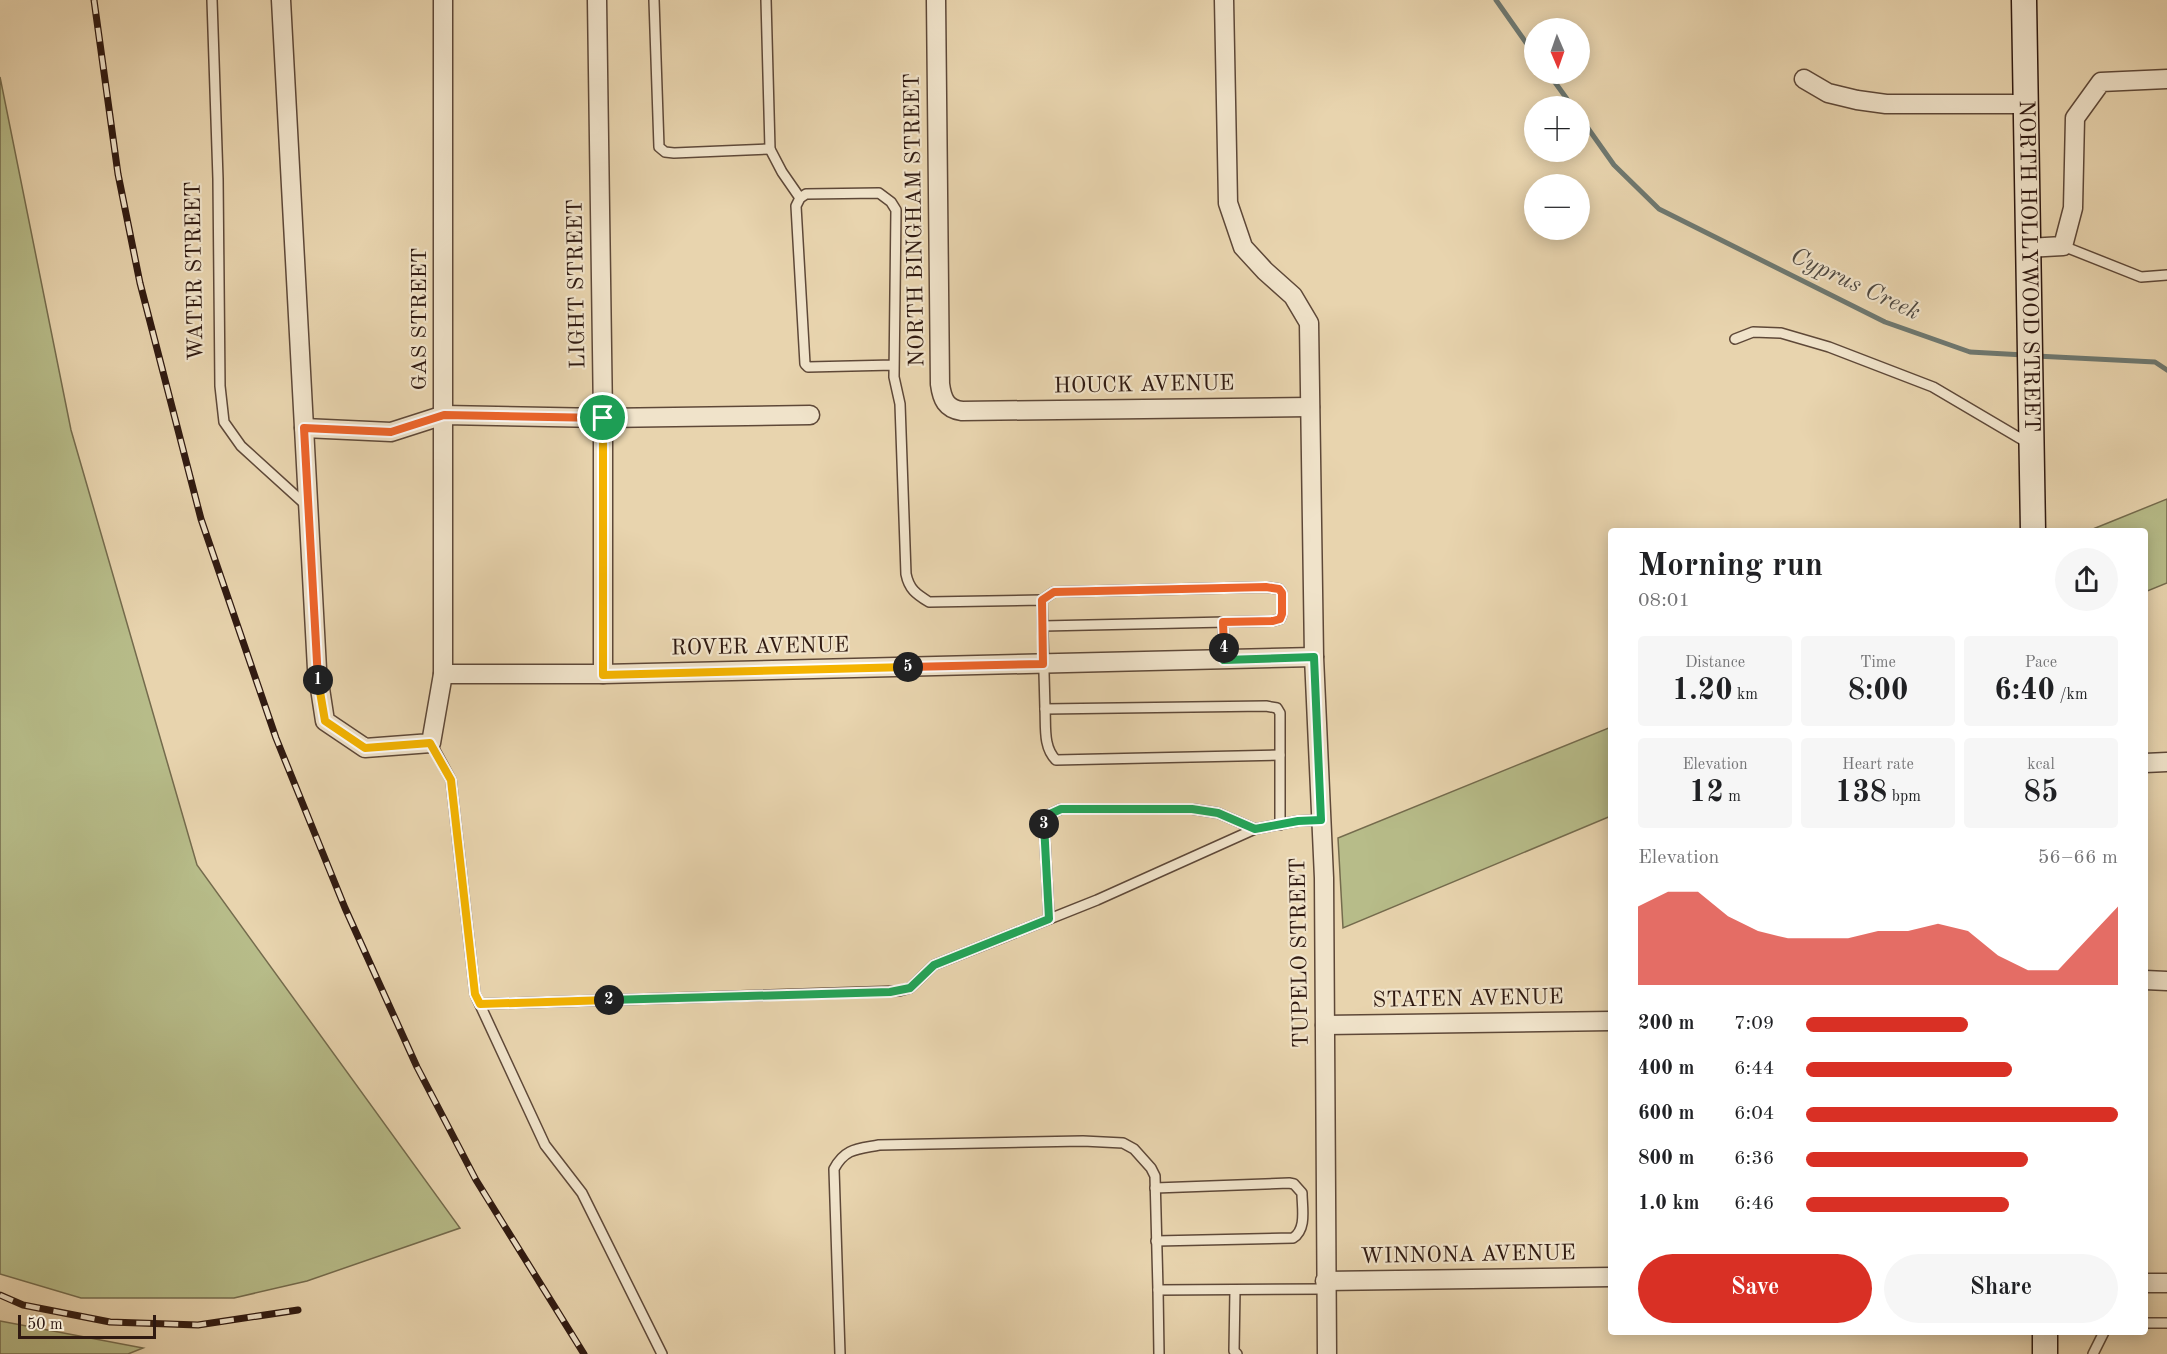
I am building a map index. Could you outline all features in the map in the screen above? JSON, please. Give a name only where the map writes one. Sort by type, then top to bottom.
[{"type":"main road","name":"NORTH HOLLYWOOD STREET","points":[[2024,0],[2034,528]]},
{"type":"main road","points":[[2045,1335],[2045,1354]]},
{"type":"street","points":[[281,0],[317,669],[325,721],[365,748],[430,743],[442,674]]},
{"type":"street","name":"GAS STREET","points":[[442,674],[443,0]]},
{"type":"street","name":"LIGHT STREET","points":[[597,0],[603,418],[603,675]]},
{"type":"street","name":"NORTH BINGHAM STREET","points":[[936,0],[941,392],[944,401],[955,410],[979,411]]},
{"type":"street","name":"TUPELO STREET","points":[[1224,0],[1228,203],[1243,247],[1293,296],[1309,323],[1314,657],[1321,820],[1325,1024],[1327,1354]]},
{"type":"street","points":[[1804,79],[1828,93],[1886,104],[2026,104]]},
{"type":"street","points":[[2029,248],[2063,246],[2073,208],[2075,118],[2101,82],[2167,79]]},
{"type":"street","name":"HOUCK AVENUE","points":[[979,411],[1310,407]]},
{"type":"street","points":[[304,428],[391,432],[444,415],[603,418],[810,415]]},
{"type":"street","name":"ROVER AVENUE","points":[[442,674],[603,675],[1314,657]]},
{"type":"street","points":[[2148,763],[2167,762]]},
{"type":"street","points":[[2148,981],[2167,981]]},
{"type":"street","name":"STATEN AVENUE","points":[[1325,1024],[1608,1021]]},
{"type":"street","name":"WINNONA AVENUE","points":[[1325,1285],[1608,1277]]},
{"type":"street","points":[[2148,1283],[2167,1283]]},
{"type":"lane","name":"WATER STREET","points":[[212,0],[218,155],[220,386],[224,422],[241,446],[308,507]]},
{"type":"lane","points":[[654,0],[659,147],[665,152],[674,153],[770,149]]},
{"type":"lane","points":[[766,0],[770,149],[800,198]]},
{"type":"lane","points":[[894,365],[808,367],[806,364],[796,206],[800,198],[806,194],[879,193],[891,202],[896,210],[894,377],[900,404],[906,574],[908,585],[914,592],[929,602],[1042,600],[1054,592],[1266,587],[1279,589],[1282,593],[1282,614],[1280,619],[1273,621],[1043,626]]},
{"type":"lane","points":[[2063,246],[2142,277],[2167,275]]},
{"type":"lane","points":[[1735,339],[1754,332],[1781,333],[1829,347],[1933,387],[2032,445]]},
{"type":"lane","points":[[1042,600],[1046,742],[1050,754],[1056,760],[1280,755]]},
{"type":"lane","points":[[1223,622],[1224,660]]},
{"type":"lane","points":[[1045,709],[1266,706],[1277,708],[1280,713],[1280,825]]},
{"type":"lane","points":[[430,743],[451,780],[475,994],[545,1145],[582,1193],[662,1354]]},
{"type":"lane","points":[[1049,919],[1044,823],[1050,814],[1061,809],[1192,809],[1218,813],[1255,829]]},
{"type":"lane","points":[[480,1004],[899,991],[910,988],[934,965],[1096,900],[1255,829],[1298,821],[1321,820]]},
{"type":"lane","points":[[840,1354],[834,1169],[840,1157],[848,1151],[879,1145],[1083,1141],[1123,1143],[1134,1149],[1155,1176],[1159,1354]]},
{"type":"lane","points":[[1155,1188],[1289,1183],[1294,1184],[1302,1193],[1302,1228],[1300,1234],[1293,1238],[1156,1241]]},
{"type":"lane","points":[[1158,1290],[1235,1290],[1325,1285]]},
{"type":"lane","points":[[1235,1290],[1234,1351],[1237,1354]]},
{"type":"lane","points":[[2148,1323],[2167,1323]]},
{"type":"lane","points":[[2093,1354],[2102,1335]]},
{"type":"green space","points":[[0,77],[71,430],[197,865],[460,1228],[307,1281],[234,1298],[81,1298],[0,1274]]},
{"type":"green space","points":[[2167,499],[2167,583],[2148,591],[2148,528],[2095,528]]},
{"type":"green space","points":[[1608,728],[1608,817],[1343,928],[1338,838]]},
{"type":"green space","points":[[0,1321],[143,1348],[128,1354],[0,1354]]},
{"type":"waterway","name":"Cyprus Creek","points":[[1496,0],[1524,40]]},
{"type":"waterway","name":"Cyprus Creek","points":[[1556,84],[1565,96]]},
{"type":"waterway","name":"Cyprus Creek","points":[[1590,131],[1614,165],[1659,209],[1885,322],[1970,352],[2024,355]]},
{"type":"waterway","name":"Cyprus Creek","points":[[2036,356],[2155,362],[2167,370]]},
{"type":"railway","points":[[94,0],[118,174],[140,283],[201,519],[276,738],[345,908],[417,1067],[476,1180],[584,1354]]},
{"type":"railway","points":[[0,1295],[23,1305],[110,1322],[198,1325],[298,1310]]},
{"type":"route","points":[[444,415],[603,418],[603,675],[1043,664],[1042,600],[1054,592],[1266,587],[1279,589],[1282,593],[1280,619],[1223,622],[1224,660],[1314,657],[1321,820],[1298,821],[1255,829],[1218,813],[1192,809],[1061,809],[1050,814],[1044,823],[1049,919],[934,965],[910,988],[899,991],[480,1004],[475,994],[451,780],[430,743],[365,748],[325,721],[317,669],[304,428],[391,432],[444,415]]}]
